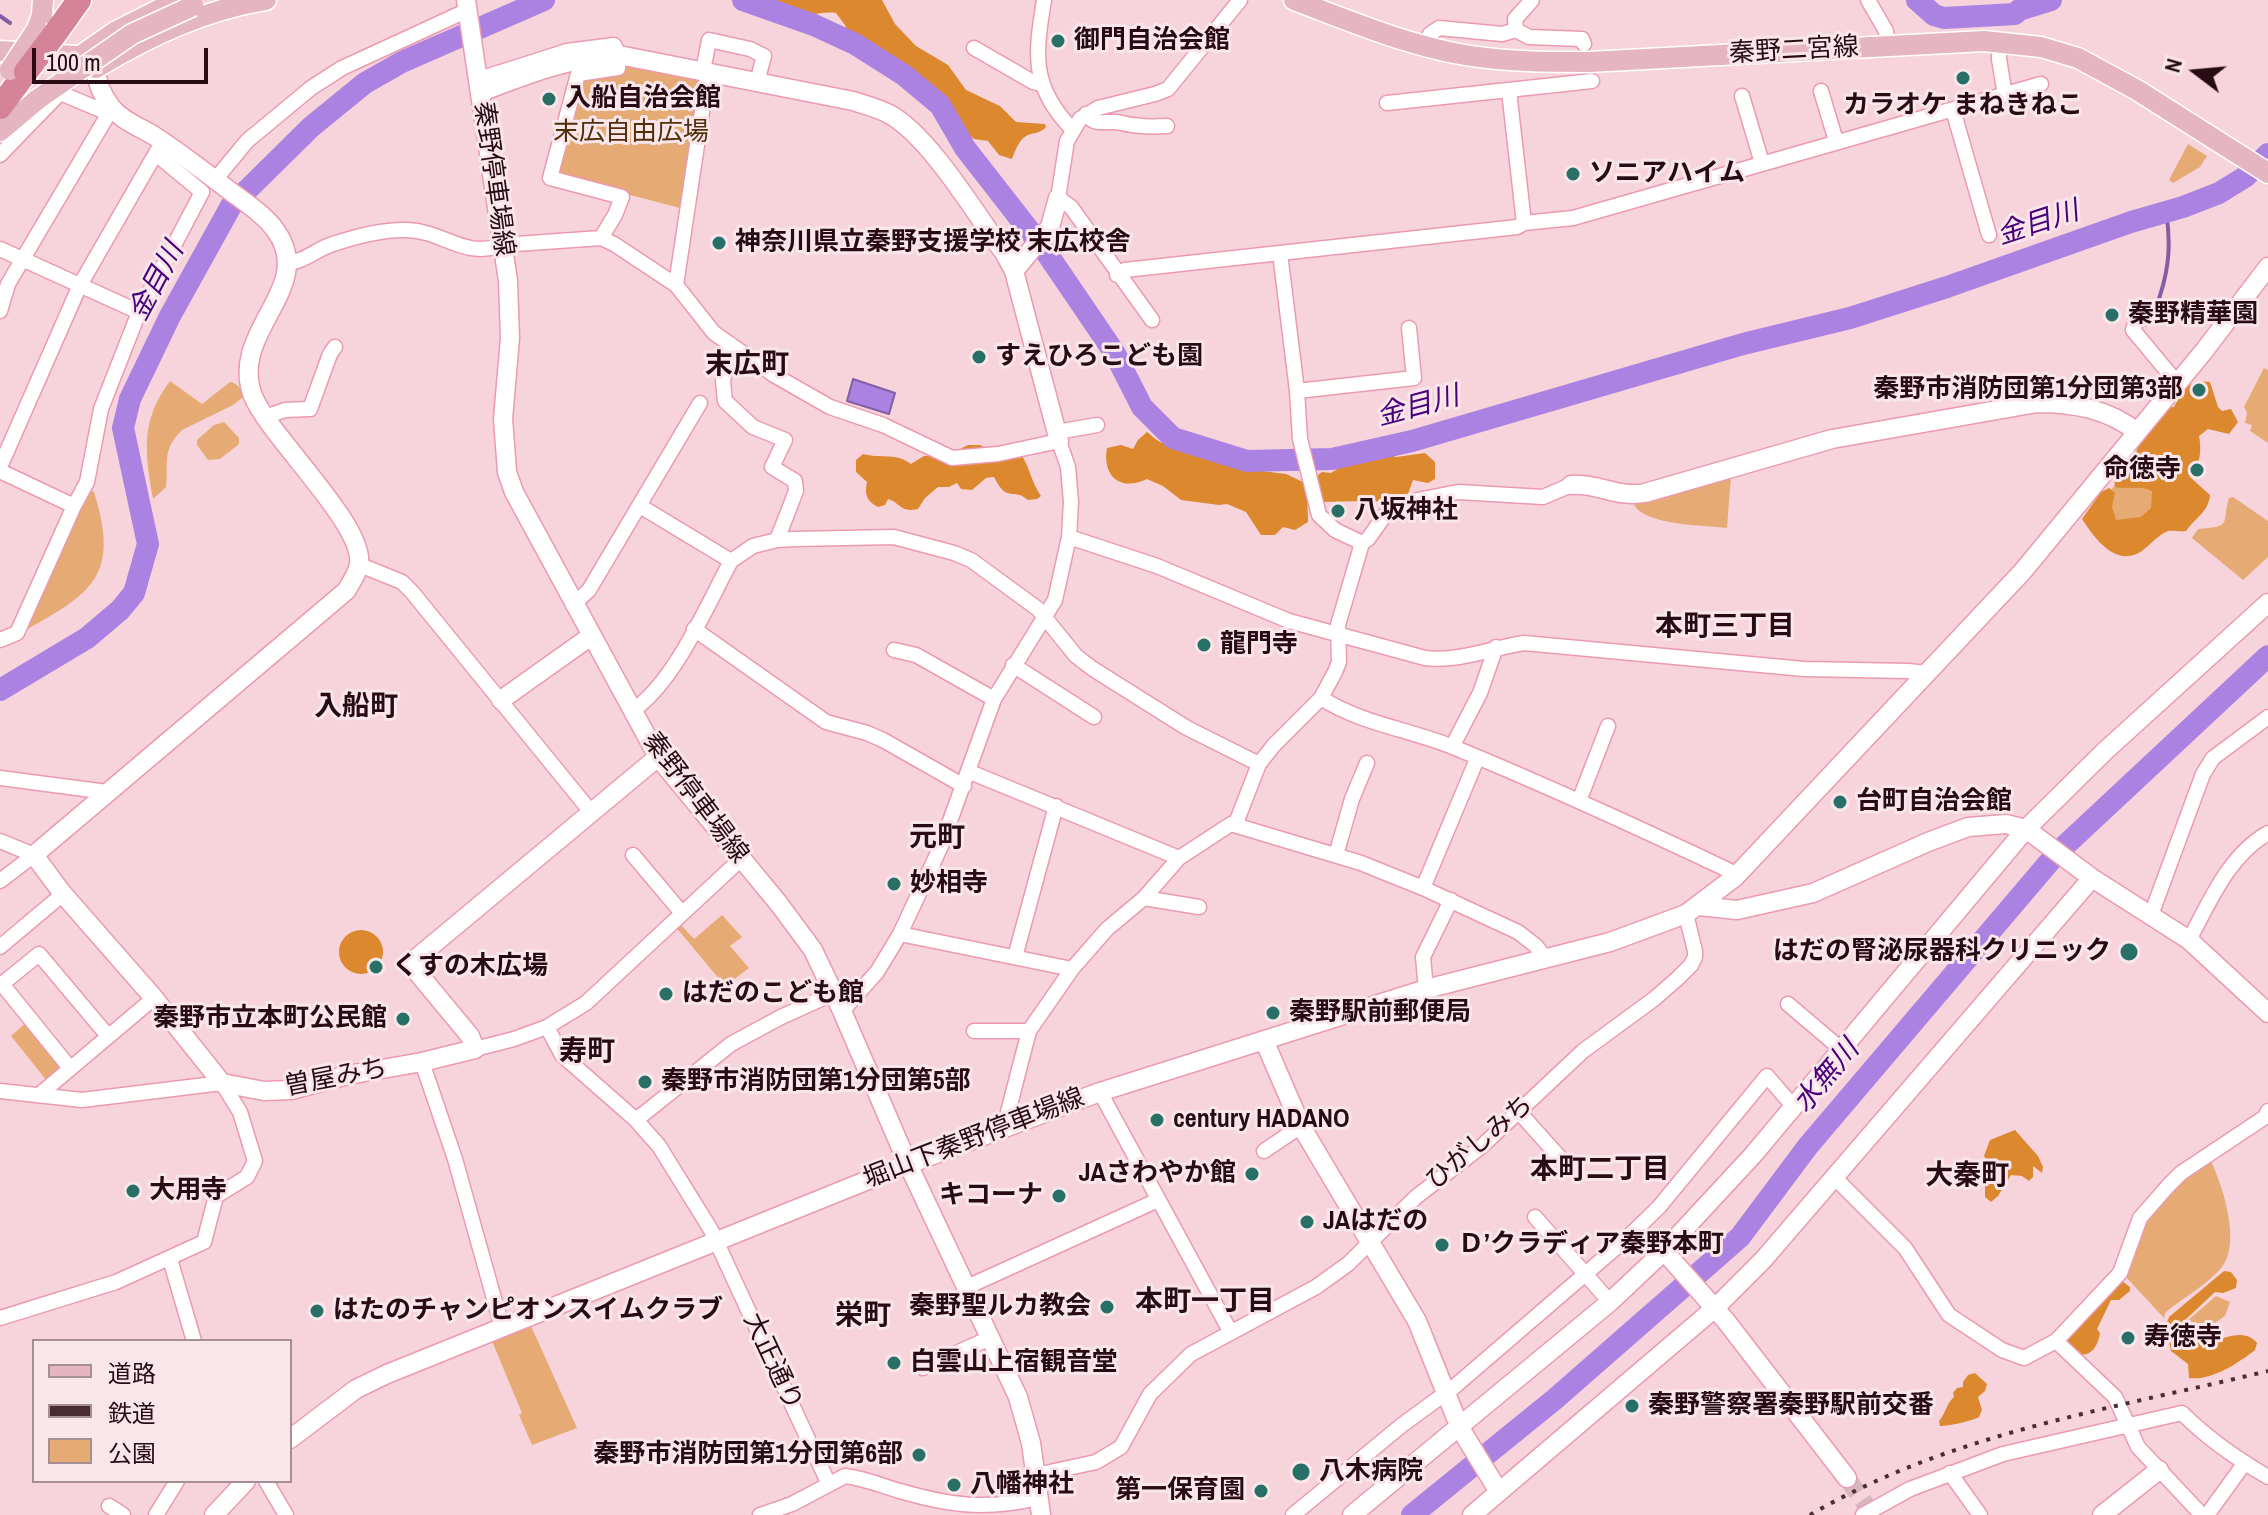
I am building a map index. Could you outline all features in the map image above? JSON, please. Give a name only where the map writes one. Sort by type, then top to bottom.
[{"type":"highway","points":[[0,107],[6,64],[79,0]]},
{"type":"main road","points":[[43,0],[42,15],[47,30]]},
{"type":"main road","points":[[88,63],[115,32],[186,3],[215,0]]},
{"type":"main road","points":[[6,64],[22,51],[88,63],[182,23],[241,4],[266,0]]},
{"type":"main road","name":"秦野二宮線","points":[[1294,0],[1425,46],[1498,58],[1589,62],[2000,41],[2041,47],[2078,58],[2137,90],[2268,173]]},
{"type":"main road","points":[[0,131],[38,99],[132,34],[186,3]]},
{"type":"street","points":[[1044,0],[1039,58],[1041,84],[1052,108],[1072,129]]},
{"type":"street","points":[[1016,270],[1052,223],[1064,151],[1072,129],[1086,114],[1098,108],[1168,89],[1240,0]]},
{"type":"street","points":[[1516,30],[1515,19],[1532,0]]},
{"type":"street","points":[[1868,0],[1886,31],[1888,45]]},
{"type":"street","points":[[218,182],[247,141],[311,88],[342,68],[468,8]]},
{"type":"street","name":"秦野停車場線","points":[[468,8],[510,313],[503,419],[507,472],[518,504],[658,757],[813,950],[908,1164],[1018,1397],[1027,1421],[1040,1507]]},
{"type":"street","points":[[1425,46],[1430,34],[1439,28],[1502,34],[1516,30],[1529,37],[1582,39],[1584,44]]},
{"type":"street","points":[[676,285],[709,40],[750,49],[764,56],[757,82]]},
{"type":"street","points":[[2000,41],[1999,59],[2005,95]]},
{"type":"street","points":[[974,48],[1041,84]]},
{"type":"street","points":[[601,238],[622,197],[550,178],[578,74],[618,68],[619,55]]},
{"type":"street","points":[[479,79],[583,57],[619,55],[853,101],[890,115],[907,126],[925,145],[1016,270],[1068,467],[1069,537],[1055,600],[994,699],[941,846],[900,934],[877,972],[842,1011]]},
{"type":"street","points":[[88,63],[110,111]]},
{"type":"street","points":[[0,640],[17,633],[87,482],[101,409],[139,312],[202,192],[120,104],[105,77],[88,63]]},
{"type":"street","points":[[1387,103],[1592,81]]},
{"type":"street","points":[[1117,275],[1125,270],[1517,227],[1524,223],[1573,218],[2041,84]]},
{"type":"street","points":[[1509,91],[1524,223]]},
{"type":"street","points":[[1821,91],[1836,141]]},
{"type":"street","points":[[0,155],[60,93],[110,111],[143,129]]},
{"type":"street","points":[[1742,96],[1762,163]]},
{"type":"street","points":[[1953,110],[1989,235]]},
{"type":"street","points":[[0,311],[4,288],[110,111]]},
{"type":"street","points":[[1086,114],[1096,123],[1121,122],[1130,127],[1167,126]]},
{"type":"street","points":[[0,881],[346,591],[360,565],[348,530],[324,493],[265,417],[253,397],[248,379],[253,341],[283,285],[287,263],[277,232],[260,214],[218,182],[159,148]]},
{"type":"street","points":[[74,506],[0,469],[80,285],[159,148]]},
{"type":"street","points":[[1058,198],[1071,207],[1152,320]]},
{"type":"street","points":[[287,263],[297,262],[332,244],[389,231],[409,230],[451,241],[469,250],[601,238],[676,285],[714,333],[774,375],[830,407],[883,425],[952,458],[998,454],[1097,425]]},
{"type":"street","points":[[0,249],[139,312]]},
{"type":"street","points":[[1280,253],[1302,454],[1315,502],[1323,521],[1362,543]]},
{"type":"street","points":[[1692,910],[1735,877],[2023,571],[2267,269]]},
{"type":"street","points":[[2153,315],[2136,321],[2133,330],[2177,383]]},
{"type":"street","points":[[1297,391],[1414,378],[1409,328]]},
{"type":"street","points":[[730,344],[723,381],[725,401],[753,427],[785,440],[772,467],[795,481],[796,491],[777,540]]},
{"type":"street","points":[[265,417],[285,410],[310,409],[335,347]]},
{"type":"street","points":[[573,605],[589,590],[700,403]]},
{"type":"street","points":[[1236,823],[1259,764],[1321,698],[1339,662],[1338,625],[1362,543],[1392,505],[1458,492],[1543,497],[1571,485],[1588,484],[1628,496],[1832,439],[2037,403],[2054,403],[2112,414],[2137,432]]},
{"type":"street","points":[[640,506],[731,561]]},
{"type":"street","points":[[632,711],[650,700],[666,678],[731,561],[753,546],[777,540],[894,537],[971,560],[1038,609],[1076,656],[1093,669],[1187,728],[1259,764]]},
{"type":"street","points":[[1069,537],[1157,566],[1289,621],[1425,658],[1449,661],[1496,647],[1524,643],[1804,669],[1927,673]]},
{"type":"street","points":[[360,565],[402,582],[591,812]]},
{"type":"street","points":[[1352,1515],[1462,1431],[1667,1255],[2028,830],[2105,751],[2268,603]]},
{"type":"street","points":[[694,629],[826,722],[867,733],[967,779],[1056,806],[1179,858]]},
{"type":"street","points":[[501,700],[591,636]]},
{"type":"street","points":[[1452,747],[1480,693],[1496,647]]},
{"type":"street","points":[[894,650],[916,655],[994,699]]},
{"type":"street","points":[[1013,665],[1094,717]]},
{"type":"street","points":[[1321,698],[1344,712],[1452,747],[1579,801],[1728,870],[1735,877]]},
{"type":"street","points":[[2151,915],[2203,774],[2213,758],[2268,717]]},
{"type":"street","points":[[1579,801],[1608,726]]},
{"type":"street","points":[[475,1049],[470,1036],[412,966],[413,961],[658,757]]},
{"type":"street","points":[[1423,888],[1477,759]]},
{"type":"street","points":[[1336,855],[1352,799],[1367,763]]},
{"type":"street","points":[[0,778],[107,792]]},
{"type":"street","points":[[1015,957],[1056,806]]},
{"type":"street","points":[[1011,1125],[1008,1112],[1029,1031],[1072,969],[1107,929],[1144,898],[1179,858],[1220,830],[1236,823],[1336,855],[1451,900],[1518,932],[1536,946],[1545,958]]},
{"type":"street","points":[[1692,910],[1737,910],[1813,893],[1928,842],[1968,827],[1998,823],[2028,830],[2090,876],[2189,940],[2266,1008]]},
{"type":"street","points":[[2189,940],[2231,866],[2252,842],[2268,833]]},
{"type":"street","points":[[0,841],[34,855],[63,894],[154,998],[222,1083],[240,1112],[255,1161],[247,1177],[216,1196],[204,1242],[116,1282],[0,1318]]},
{"type":"street","name":"曽屋みち","points":[[222,1083],[264,1091],[291,1090],[475,1049],[547,1027],[586,1003],[741,859]]},
{"type":"street","points":[[635,864],[681,912]]},
{"type":"street","points":[[1472,1515],[1496,1488],[1763,1260],[2090,876]]},
{"type":"street","points":[[0,947],[63,894]]},
{"type":"street","points":[[1144,898],[1199,907]]},
{"type":"street","points":[[1426,989],[1423,957],[1451,900]]},
{"type":"street","name":"堀山下秦野停車場線","points":[[292,1437],[356,1389],[716,1240],[1011,1125],[1100,1092],[1426,989],[1610,942],[1692,910]]},
{"type":"street","name":"ひがしみち","points":[[1036,1475],[1096,1462],[1121,1447],[1150,1394],[1191,1354],[1316,1287],[1348,1264],[1416,1197],[1482,1146],[1583,1051],[1654,999],[1691,965],[1695,951],[1692,910]]},
{"type":"street","points":[[900,934],[1072,969]]},
{"type":"street","points":[[70,1068],[2,984],[39,954],[108,1036]]},
{"type":"street","points":[[636,1120],[731,1044],[834,993]]},
{"type":"street","points":[[39,1095],[154,998]]},
{"type":"street","points":[[1788,1004],[1841,1049]]},
{"type":"street","name":"大正通り","points":[[547,1027],[562,1055],[636,1120],[659,1146],[716,1240],[830,1483]]},
{"type":"street","points":[[974,1031],[1029,1031]]},
{"type":"street","points":[[1264,1040],[1301,1126],[1427,1341],[1445,1395],[1462,1431],[1496,1488]]},
{"type":"street","points":[[422,1062],[455,1159],[502,1327]]},
{"type":"street","points":[[1293,1515],[1390,1435],[1445,1395],[1659,1207],[1767,1076],[1793,1106]]},
{"type":"street","points":[[0,1091],[82,1100],[222,1083]]},
{"type":"street","points":[[1100,1092],[1230,1331]]},
{"type":"street","points":[[1835,1178],[1905,1248],[1935,1297],[1956,1321],[2018,1357],[2031,1356],[2056,1341],[2120,1273],[2140,1218],[2168,1186],[2181,1173],[2265,1117],[2268,1111]]},
{"type":"street","points":[[1519,1112],[1558,1150]]},
{"type":"street","points":[[1264,1151],[1301,1126]]},
{"type":"street","points":[[967,1287],[1158,1200]]},
{"type":"street","points":[[1535,1217],[1610,1302]]},
{"type":"street","points":[[1667,1255],[1711,1303],[1847,1478]]},
{"type":"street","points":[[170,1259],[193,1339]]},
{"type":"street","points":[[923,1368],[990,1338]]},
{"type":"street","points":[[2056,1341],[2115,1397],[2138,1447],[2205,1515],[2244,1464]]},
{"type":"street","points":[[1863,1515],[1890,1509],[1910,1489],[2003,1454],[2182,1413],[2244,1464],[2268,1477]]},
{"type":"street","points":[[2102,1515],[2159,1470]]},
{"type":"street","points":[[1950,1473],[1980,1515]]},
{"type":"street","points":[[760,1515],[792,1504],[845,1476],[970,1507],[1040,1507]]},
{"type":"street","points":[[156,1515],[176,1483]]},
{"type":"street","points":[[214,1515],[244,1483]]},
{"type":"street","points":[[267,1483],[286,1515]]},
{"type":"street","points":[[109,1506],[123,1515]]},
{"type":"green space","name":"末広自由広場","points":[[623,65],[698,79],[680,208],[558,176],[580,85],[589,77]]},
{"type":"green space","points":[[2188,144],[2207,156],[2200,167],[2173,183],[2169,180]]},
{"type":"green space","points":[[2264,368],[2268,370],[2268,443],[2250,431],[2252,425],[2245,423],[2247,413],[2244,407]]},
{"type":"green space","points":[[170,381],[202,404],[230,382],[239,387],[243,397],[182,430],[175,437],[168,451],[166,487],[153,499],[147,437],[154,410]]},
{"type":"green space","points":[[224,422],[239,438],[239,444],[220,459],[208,460],[197,445],[197,440],[214,425]]},
{"type":"green space","points":[[2141,452],[2174,483],[2122,550],[2088,519]]},
{"type":"green space","points":[[1731,476],[1727,528],[1663,521],[1641,512],[1634,505]]},
{"type":"green space","points":[[87,489],[94,492],[104,544],[94,579],[83,593],[67,605],[22,632]]},
{"type":"green space","points":[[2233,497],[2268,521],[2268,557],[2243,580],[2192,538],[2198,529],[2222,525],[2229,498]]},
{"type":"green space","points":[[722,915],[742,937],[730,946],[749,968],[725,986],[675,926],[679,923],[694,939]]},
{"type":"green space","points":[[27,1022],[62,1063],[61,1069],[47,1081],[11,1036]]},
{"type":"green space","points":[[2210,1159],[2228,1211],[2228,1253],[2218,1271],[2165,1313],[2164,1318],[2124,1275],[2141,1225],[2167,1191]]},
{"type":"green space","points":[[2216,1296],[2230,1302],[2225,1316],[2197,1335],[2186,1322]]},
{"type":"green space","points":[[531,1326],[577,1428],[532,1445],[492,1341]]},
{"type":"shaded area","points":[[756,0],[882,0],[895,24],[916,46],[948,65],[966,90],[1000,106],[1016,122],[1045,124],[1046,127],[1022,139],[1012,159],[999,155],[988,141],[974,139],[919,92],[909,71],[899,65],[892,70],[885,68],[877,52],[863,53],[854,49],[845,25],[836,13],[771,17],[763,3]]},
{"type":"shaded area","points":[[853,379],[895,393],[889,414],[847,401]]},
{"type":"shaded area","points":[[2196,381],[2210,382],[2218,407],[2222,411],[2231,409],[2238,422],[2229,434],[2208,429],[2199,436],[2199,458],[2190,477],[2210,495],[2207,506],[2186,531],[2168,531],[2132,555],[2115,554],[2093,535],[2082,519],[2101,492],[2109,488],[2115,493],[2112,507],[2116,520],[2141,517],[2151,508],[2152,491],[2115,487],[2114,476],[2135,455],[2141,439],[2165,408],[2174,407],[2183,389]]},
{"type":"shaded area","points":[[1147,432],[1162,442],[1213,452],[1238,468],[1286,474],[1307,484],[1308,522],[1295,530],[1283,527],[1275,535],[1261,535],[1246,512],[1227,504],[1181,500],[1163,486],[1147,479],[1129,484],[1115,479],[1107,466],[1107,448],[1121,445],[1133,449]]},
{"type":"shaded area","points":[[968,445],[1020,453],[1041,496],[1028,500],[1007,493],[994,477],[986,478],[972,490],[961,489],[957,483],[938,487],[918,509],[904,509],[888,499],[885,505],[878,507],[867,497],[867,482],[856,472],[856,460],[863,454],[899,458],[911,464],[924,456],[955,456]]},
{"type":"shaded area","points":[[1381,452],[1396,457],[1425,453],[1435,462],[1435,479],[1428,483],[1413,480],[1408,494],[1399,498],[1373,503],[1320,502],[1315,486],[1317,476],[1322,472],[1331,473],[1353,459],[1368,459],[1372,454]]},
{"type":"shaded area","points":[[361,930],[377,936],[383,952],[377,968],[361,974],[345,968],[339,952],[345,936]]},
{"type":"shaded area","points":[[2015,1130],[2038,1156],[2042,1173],[2033,1166],[2033,1177],[2029,1181],[2022,1176],[2011,1175],[1991,1202],[1985,1197],[1989,1165],[1984,1156],[1990,1140]]},
{"type":"shaded area","points":[[2224,1271],[2231,1272],[2237,1280],[2236,1288],[2223,1293],[2215,1292],[2183,1322],[2195,1336],[2206,1332],[2218,1340],[2244,1335],[2257,1343],[2255,1350],[2215,1374],[2189,1378],[2188,1364],[2171,1351],[2166,1325],[2169,1317]]},
{"type":"shaded area","points":[[2122,1281],[2130,1287],[2130,1291],[2119,1300],[2111,1300],[2097,1329],[2100,1333],[2094,1349],[2084,1354],[2073,1351],[2063,1337]]},
{"type":"shaded area","points":[[1975,1373],[1987,1384],[1978,1397],[1982,1410],[1979,1417],[1940,1426],[1939,1421],[1954,1397],[1953,1393],[1963,1387],[1968,1375]]},
{"type":"waterway","name":"金目川","points":[[0,690],[87,638],[120,610],[134,593],[148,544],[123,428],[130,399],[170,316],[231,206],[311,127],[365,83],[402,62],[544,0]]},
{"type":"waterway","name":"金目川","points":[[743,0],[814,25],[855,44],[904,75],[940,105],[965,148],[1046,252],[1114,352],[1142,407],[1173,438],[1247,461],[1332,459],[1412,441],[1743,344],[1850,318],[2219,193],[2245,177],[2268,154]]},
{"type":"waterway","points":[[1917,0],[1934,15],[1944,18],[2015,14],[2051,0]]},
{"type":"waterway","points":[[0,16],[10,23]]},
{"type":"waterway","points":[[2155,310],[2168,262],[2166,212]]},
{"type":"waterway","name":"水無川","points":[[1412,1515],[1555,1399],[1740,1237],[1808,1146],[2057,853],[2268,656]]},
{"type":"tunnel","points":[[1847,1478],[1873,1515]]},
{"type":"railway","points":[[1810,1515],[1863,1487],[1975,1443],[2033,1426],[2268,1371]]},
{"type":"place","name":"御門自治会館","points":[[1058,41]]},
{"type":"place","name":"カラオケ まねきねこ","points":[[1963,78]]},
{"type":"place","name":"入船自治会館","points":[[549,99]]},
{"type":"place","name":"ソニアハイム","points":[[1573,174]]},
{"type":"place","name":"神奈川県立秦野支援学校 末広校舎","points":[[719,243]]},
{"type":"place","name":"秦野精華園","points":[[2112,315]]},
{"type":"place","name":"すえひろこども園","points":[[979,357]]},
{"type":"place","name":"秦野市消防団第1分団第3部","points":[[2199,390]]},
{"type":"place","name":"命徳寺","points":[[2197,470]]},
{"type":"place","name":"八坂神社","points":[[1338,511]]},
{"type":"place","name":"龍門寺","points":[[1204,645]]},
{"type":"place","name":"台町自治会館","points":[[1840,802]]},
{"type":"place","name":"妙相寺","points":[[894,884]]},
{"type":"place","name":"はだの腎泌尿器科クリニック","points":[[2129,952]]},
{"type":"place","name":"くすの木広場","points":[[376,967]]},
{"type":"place","name":"はだのこども館","points":[[666,994]]},
{"type":"place","name":"秦野駅前郵便局","points":[[1273,1013]]},
{"type":"place","name":"秦野市立本町公民館","points":[[403,1019]]},
{"type":"place","name":"秦野市消防団第1分団第5部","points":[[645,1082]]},
{"type":"place","name":"century HADANO","points":[[1157,1120]]},
{"type":"place","name":"JAさわやか館","points":[[1252,1174]]},
{"type":"place","name":"大用寺","points":[[133,1191]]},
{"type":"place","name":"キコーナ","points":[[1059,1196]]},
{"type":"place","name":"JAはだの","points":[[1307,1222]]},
{"type":"place","name":"Ｄ’クラディア秦野本町","points":[[1442,1245]]},
{"type":"place","name":"秦野聖ルカ教会","points":[[1107,1307]]},
{"type":"place","name":"はたのチャンピオンスイムクラブ","points":[[317,1311]]},
{"type":"place","name":"寿徳寺","points":[[2128,1338]]},
{"type":"place","name":"白雲山上宿観音堂","points":[[894,1363]]},
{"type":"place","name":"秦野警察署秦野駅前交番","points":[[1632,1406]]},
{"type":"place","name":"秦野市消防団第1分団第6部","points":[[919,1455]]},
{"type":"place","name":"八木病院","points":[[1301,1472]]},
{"type":"place","name":"八幡神社","points":[[954,1485]]},
{"type":"place","name":"第一保育園","points":[[1261,1491]]},
{"type":"district","name":"末広町","points":[[747,365]]},
{"type":"district","name":"本町三丁目","points":[[1725,627]]},
{"type":"district","name":"入船町","points":[[356,707]]},
{"type":"district","name":"元町","points":[[937,838]]},
{"type":"district","name":"寿町","points":[[587,1052]]},
{"type":"district","name":"本町二丁目","points":[[1600,1170]]},
{"type":"district","name":"大秦町","points":[[1967,1176]]},
{"type":"district","name":"本町一丁目","points":[[1205,1302]]},
{"type":"district","name":"栄町","points":[[863,1316]]}]
